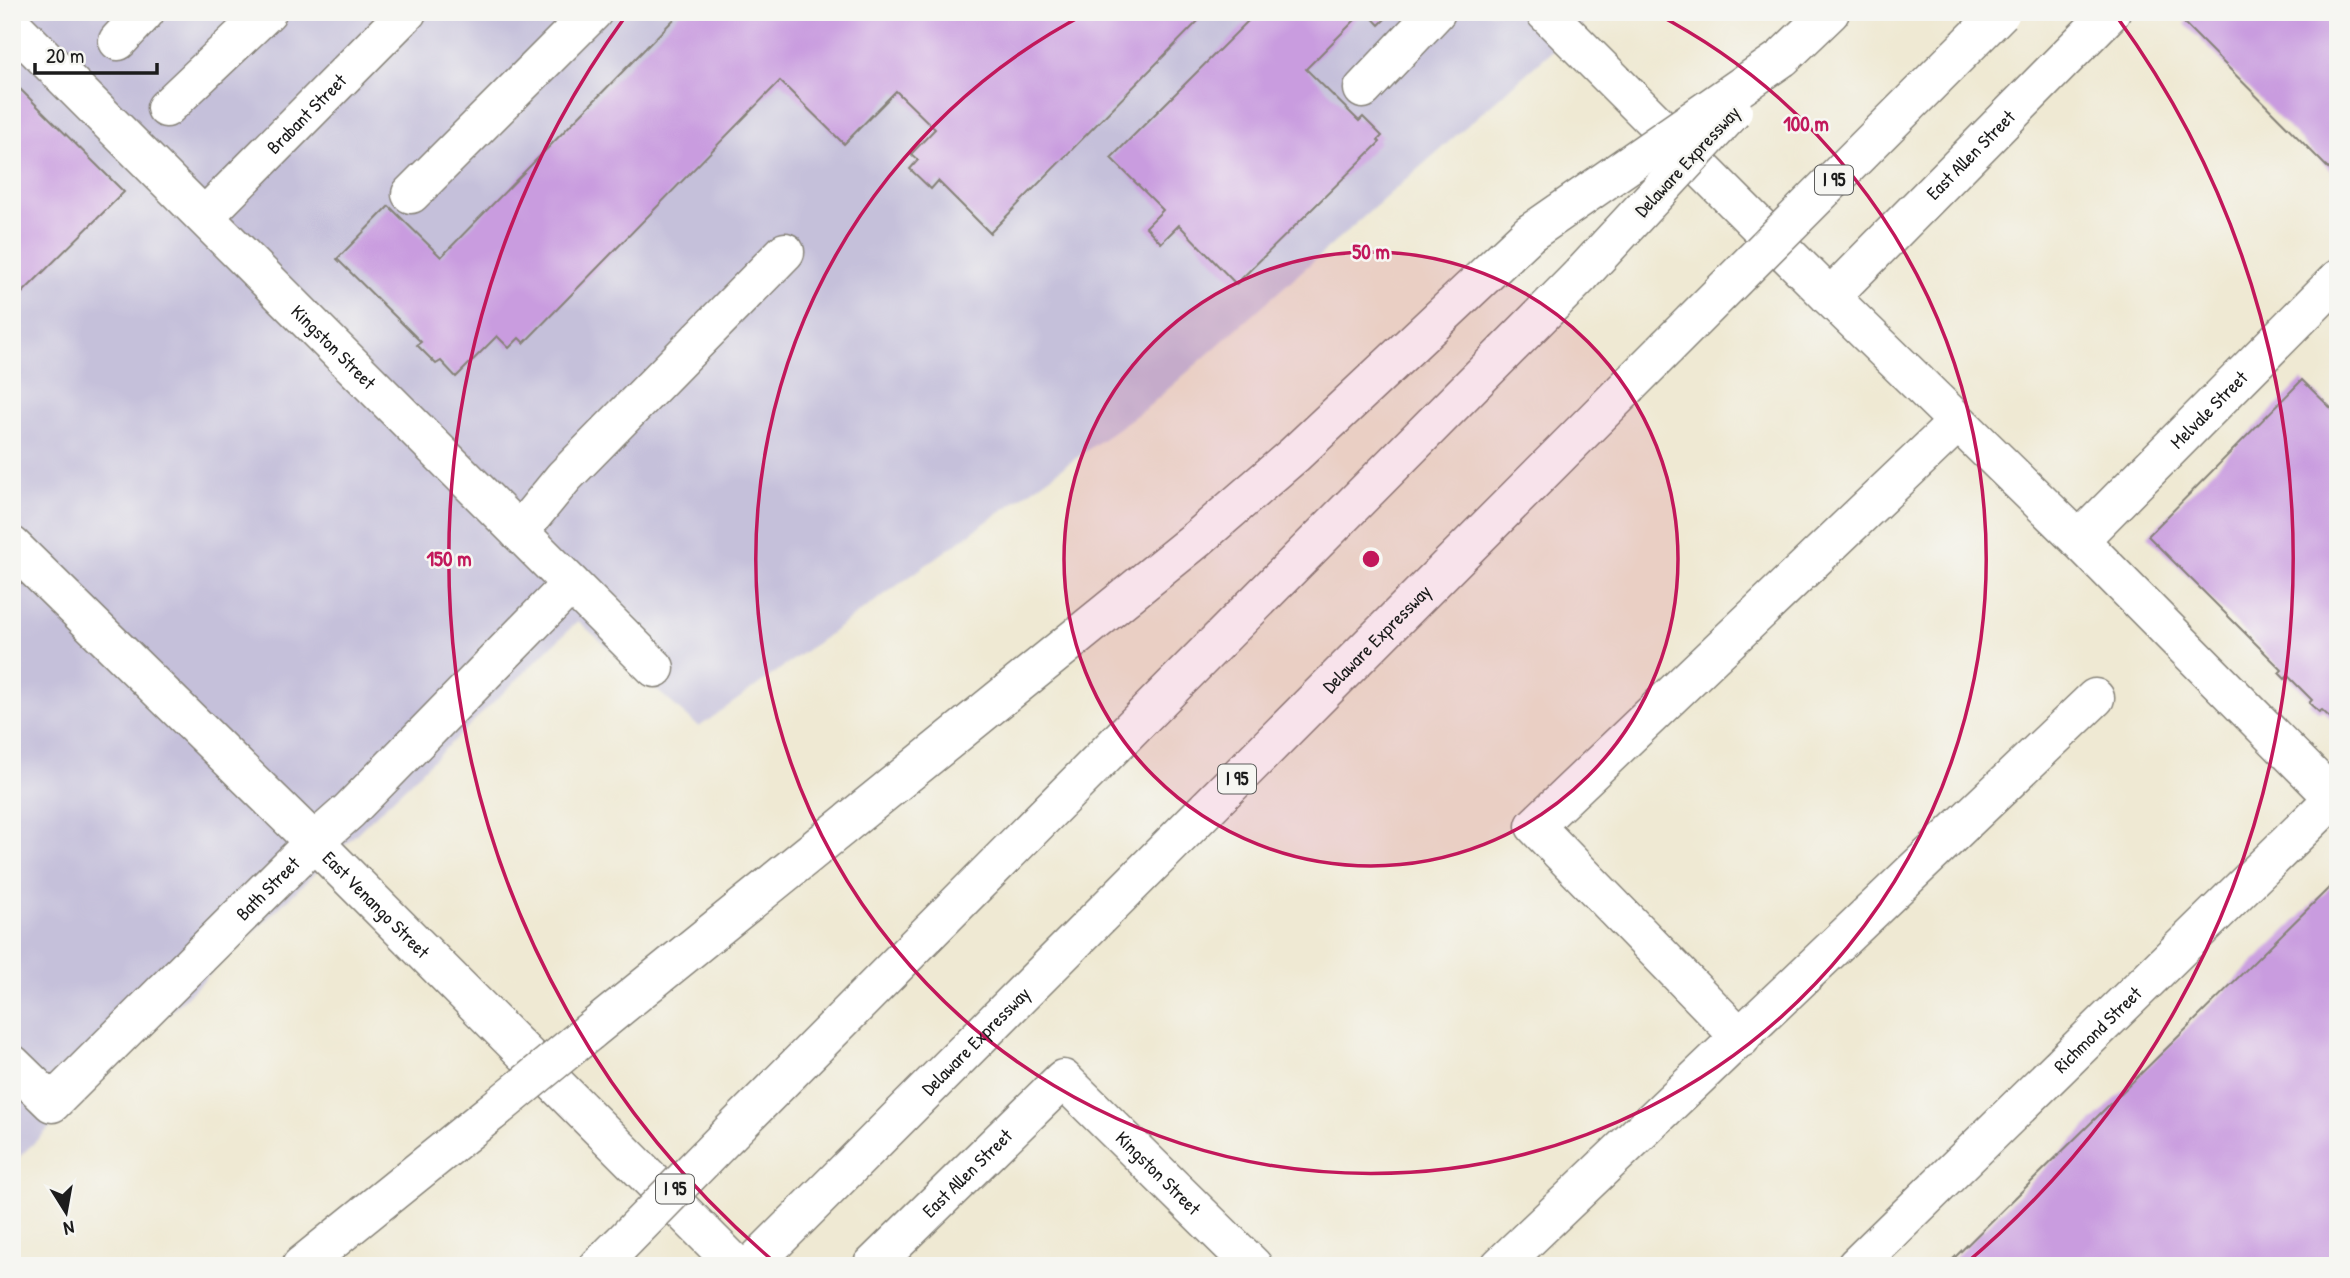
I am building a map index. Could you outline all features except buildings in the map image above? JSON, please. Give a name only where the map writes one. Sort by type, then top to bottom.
[{"type":"main road","points":[[118,41],[145,12]]},
{"type":"main road","points":[[166,108],[267,12]]},
{"type":"main road","name":"Brabant Street","points":[[205,216],[407,12]]},
{"type":"main road","points":[[411,194],[593,12]]},
{"type":"main road","points":[[1363,89],[1436,12]]},
{"type":"main road","points":[[1545,12],[2336,798]]},
{"type":"main road","name":"Delaware Expressway","points":[[610,1255],[1581,275],[1782,58],[1830,12]]},
{"type":"main road","name":"Delaware Expressway","points":[[751,1266],[2001,12]]},
{"type":"main road","name":"East Allen Street","points":[[1830,298],[2110,12]]},
{"type":"main road","name":"Kingston Street","points":[[12,24],[655,668]]},
{"type":"main road","points":[[302,1266],[1197,539],[1294,455],[1530,233],[1782,58]]},
{"type":"main road","points":[[519,532],[564,477],[785,252]]},
{"type":"main road","name":"Melvale Street","points":[[2079,540],[2338,279]]},
{"type":"main road","points":[[1741,1038],[1535,826],[1958,422]]},
{"type":"main road","name":"East Venango Street","points":[[12,546],[314,842],[737,1266]]},
{"type":"main road","name":"Bath Street","points":[[12,1064],[52,1103],[314,842],[349,811],[570,584]]},
{"type":"main road","points":[[1500,1266],[2095,698]]},
{"type":"main road","name":"Richmond Street","points":[[1856,1266],[2336,798]]},
{"type":"main road","name":"Kingston Street","points":[[1063,1079],[1253,1266]]},
{"type":"main road","name":"East Allen Street","points":[[872,1266],[1063,1079]]},
{"type":"shaded area","points":[[12,12],[1596,12],[1149,406],[699,727],[578,621],[12,1164]]}]
